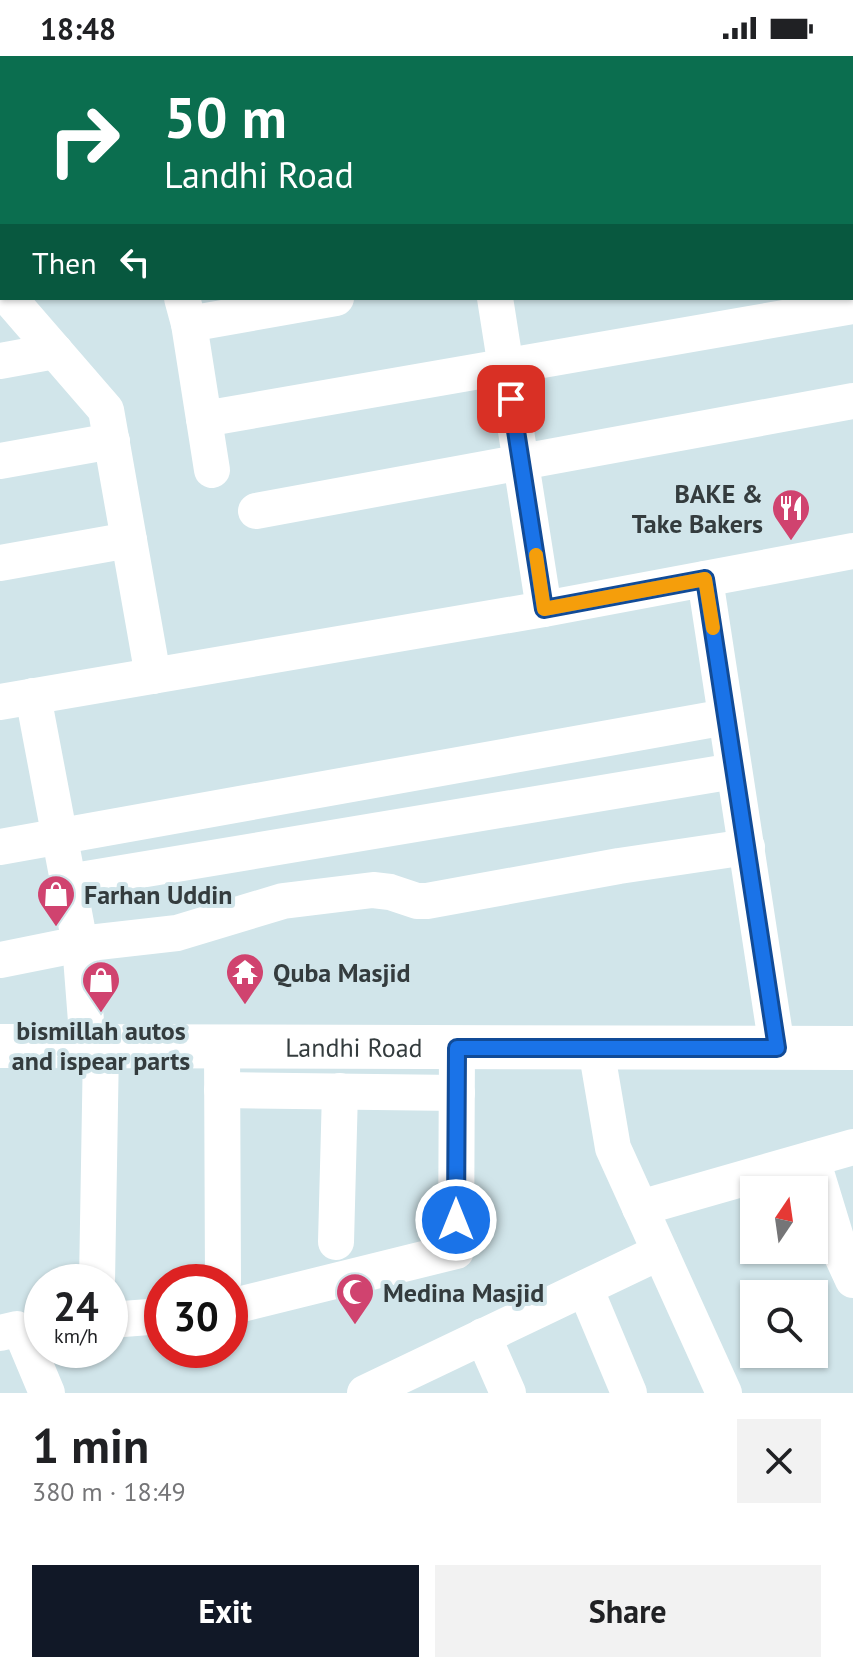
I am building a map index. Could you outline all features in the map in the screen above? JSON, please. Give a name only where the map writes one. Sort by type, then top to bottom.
[{"type":"main road","name":"Landhi Road","points":[[0,1046],[853,1048]]},
{"type":"street","points":[[11,300],[106,410],[153,676]]},
{"type":"street","points":[[212,470],[185,311],[313,300]]},
{"type":"street","points":[[495,300],[544,609]]},
{"type":"street","points":[[204,419],[853,306]]},
{"type":"street","points":[[0,361],[55,351]]},
{"type":"street","points":[[256,511],[853,401]]},
{"type":"street","points":[[0,461],[112,441]]},
{"type":"street","points":[[0,563],[129,540]]},
{"type":"street","points":[[97,1264],[94,1047],[80,944],[60,836],[17,699],[544,609],[853,551]]},
{"type":"street","points":[[705,579],[777,1048]]},
{"type":"street","points":[[0,847],[726,717]]},
{"type":"street","points":[[68,882],[734,771]]},
{"type":"street","points":[[0,960],[80,944],[177,933],[283,901],[373,890],[427,901],[619,866],[747,847]]},
{"type":"street","points":[[222,1047],[223,1264]]},
{"type":"street","points":[[248,1303],[456,1251],[457,1048]]},
{"type":"street","points":[[596,1048],[613,1148],[724,1393]]},
{"type":"street","points":[[222,1090],[457,1093]]},
{"type":"street","points":[[336,1242],[340,1091]]},
{"type":"street","points":[[640,1208],[853,1147]]},
{"type":"street","points":[[812,1159],[841,1254],[853,1280]]},
{"type":"street","points":[[385,1389],[483,1336],[660,1252]]},
{"type":"street","points":[[585,1288],[629,1393]]},
{"type":"street","points":[[20,1330],[47,1393]]},
{"type":"street","points":[[483,1336],[508,1393]]},
{"type":"slow traffic","points":[[536,555],[544,609],[705,579],[713,628]]},
{"type":"place","name":"BAKE & Take Bakers","points":[[791,542]]},
{"type":"place","name":"Farhan Uddin","points":[[56,928]]},
{"type":"place","name":"Quba Masjid","points":[[245,1006]]},
{"type":"place","name":"bismillah autos and ispear parts","points":[[101,1014]]},
{"type":"place","name":"Medina Masjid","points":[[355,1326]]},
{"type":"route","points":[[456,1220],[457,1048],[777,1048],[705,579],[544,609],[511,399]]}]
